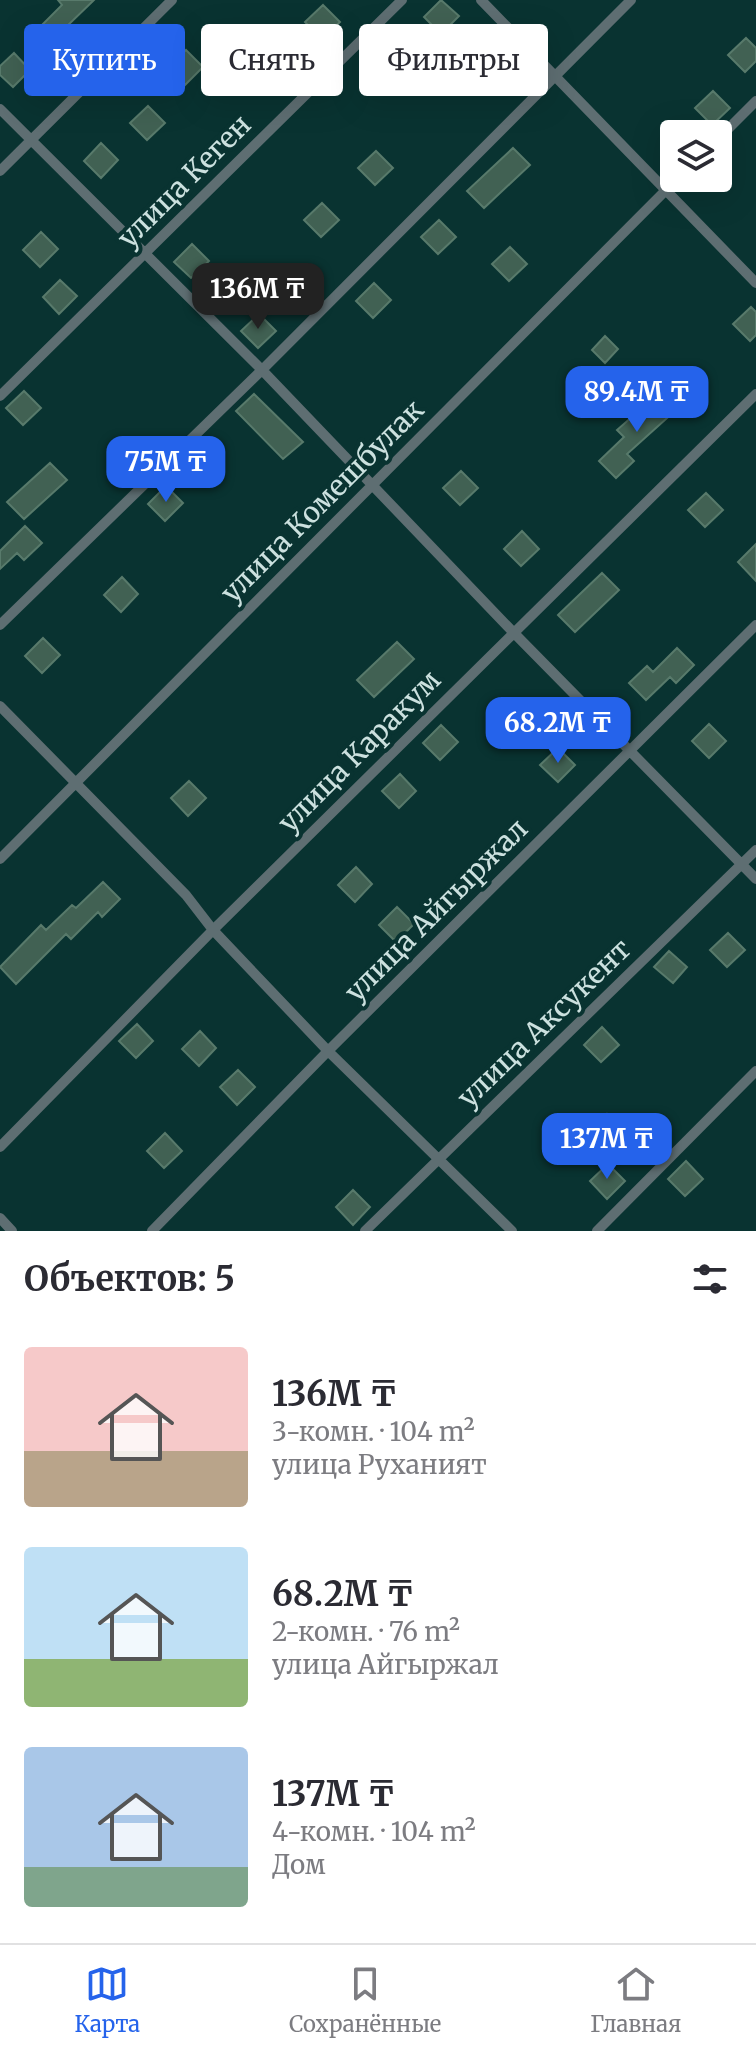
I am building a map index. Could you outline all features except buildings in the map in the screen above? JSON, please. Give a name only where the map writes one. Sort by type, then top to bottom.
[{"type":"street","points":[[0,171],[172,0]]},
{"type":"street","name":"улица Кеген","points":[[0,396],[402,0]]},
{"type":"street","points":[[481,0],[660,182]]},
{"type":"street","points":[[0,625],[262,370],[631,0]]},
{"type":"street","points":[[732,125],[756,101]]},
{"type":"street","points":[[0,109],[262,370],[756,879]]},
{"type":"street","name":"улица Комешбулак","points":[[0,859],[664,192]]},
{"type":"street","points":[[670,192],[756,283]]},
{"type":"street","name":"улица Каракум","points":[[0,1147],[213,930],[756,394]]},
{"type":"street","name":"улица Айгыржал","points":[[152,1231],[328,1051],[756,625]]},
{"type":"street","points":[[0,706],[186,895],[213,930],[328,1051],[512,1231]]},
{"type":"street","name":"улица Аксукент","points":[[365,1231],[756,850]]},
{"type":"street","points":[[597,1231],[756,1071]]},
{"type":"street","points":[[0,1218],[12,1231]]}]
